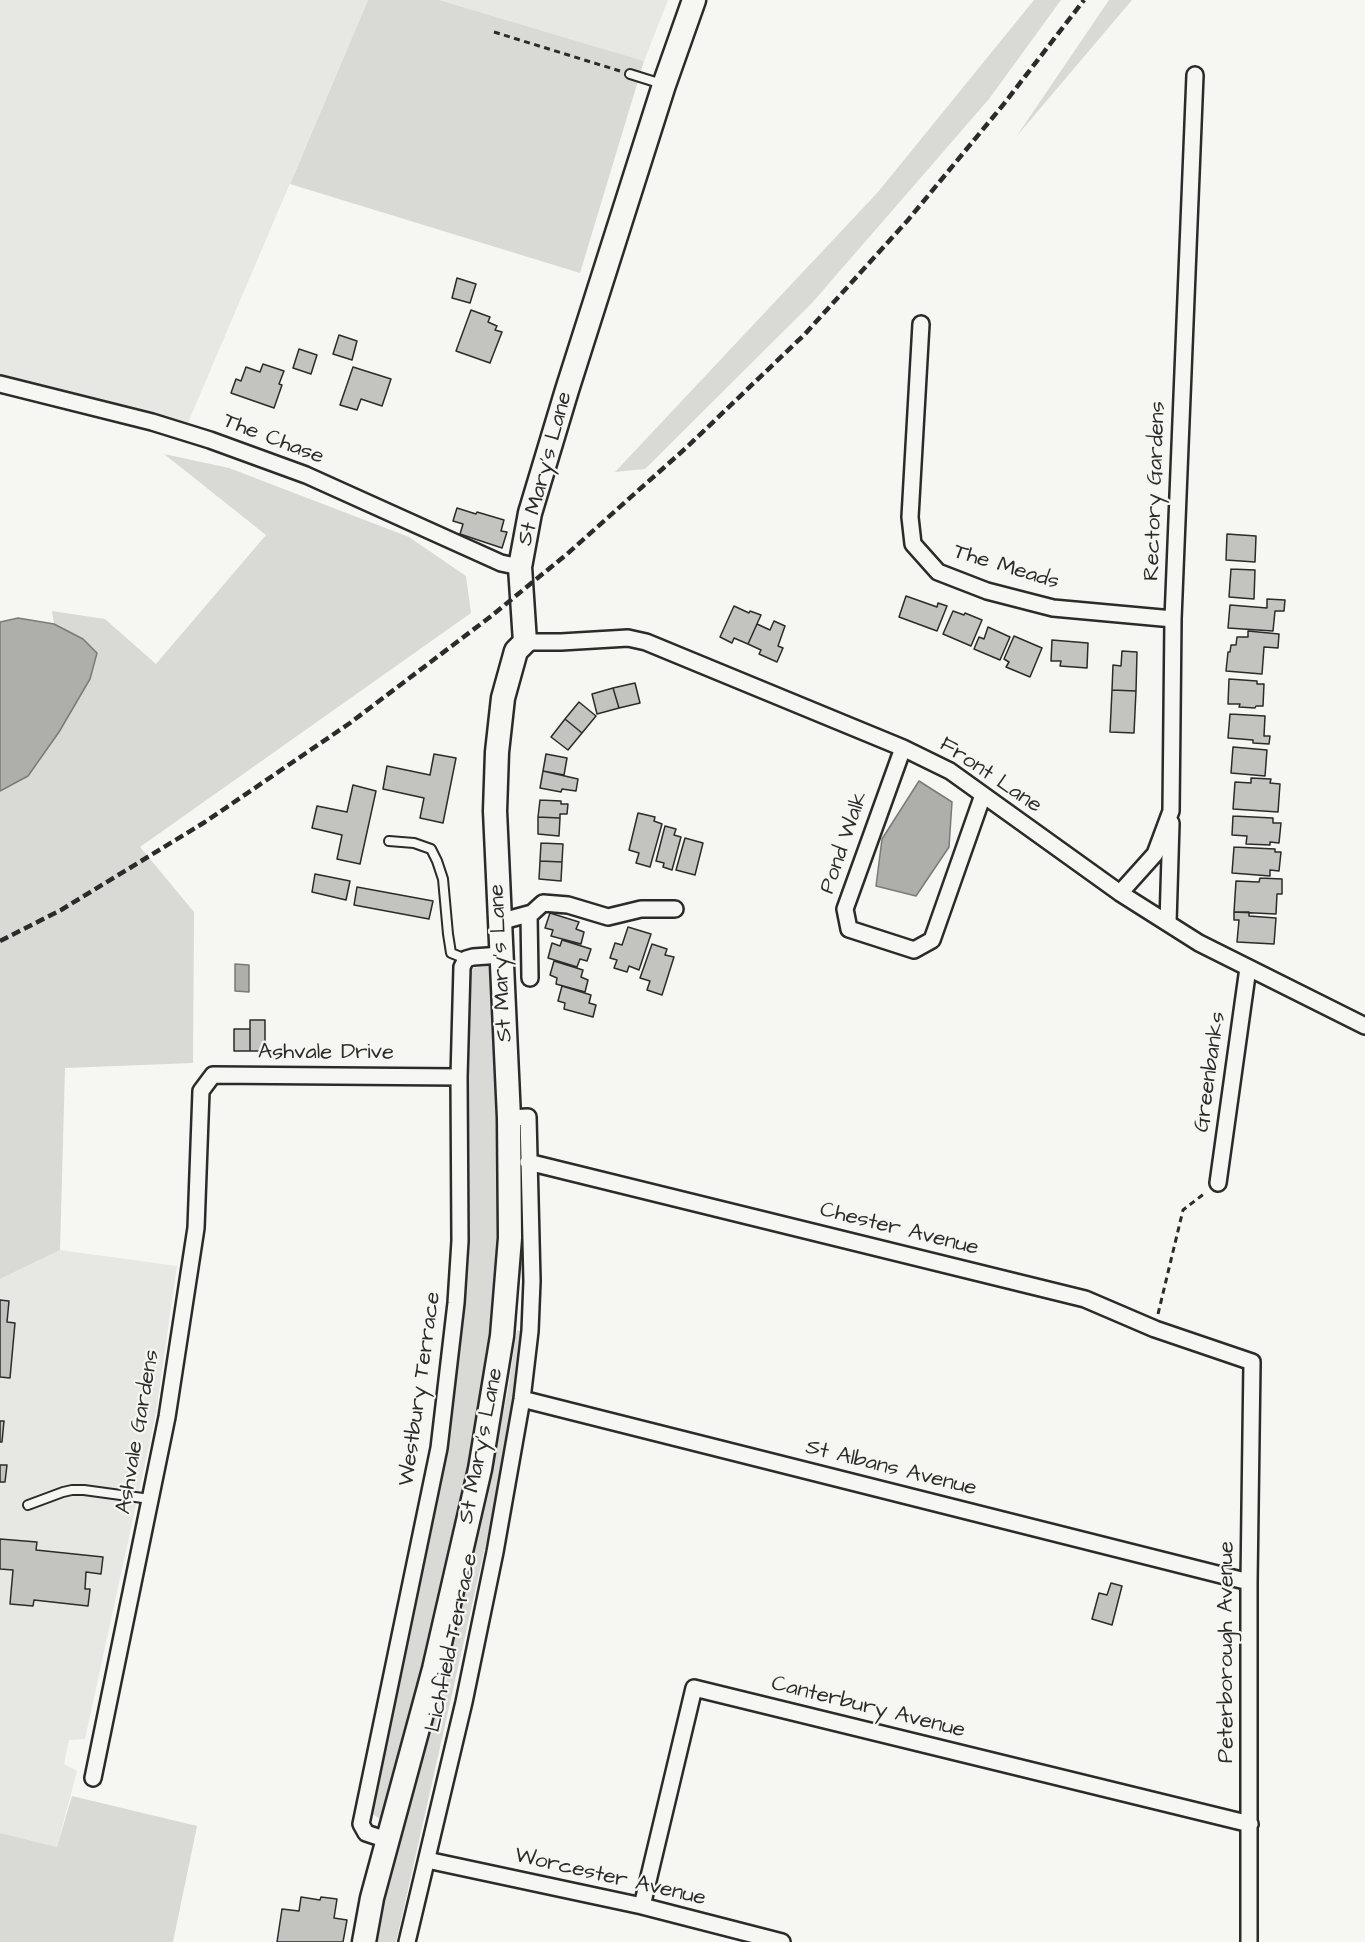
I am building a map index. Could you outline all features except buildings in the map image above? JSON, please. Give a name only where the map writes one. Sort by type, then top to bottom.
[{"type":"main road","name":"St Mary's Lane","points":[[364,1942],[372,1898],[434,1669],[488,1431],[502,1336],[510,1238],[509,1118],[495,811],[497,752],[503,698],[516,651],[525,642],[520,567],[533,502],[664,85],[694,0]]},
{"type":"street","name":"Rectory Gardens","points":[[1119,893],[1155,854],[1171,811],[1173,619],[1195,75]]},
{"type":"street","name":"The Meads","points":[[921,324],[910,518],[913,544],[938,572],[987,591],[1053,608],[1173,619]]},
{"type":"street","name":"The Chase","points":[[0,384],[152,422],[210,440],[306,475],[501,563],[520,567]]},
{"type":"street","name":"Front Lane","points":[[525,642],[628,638],[646,642],[903,748],[950,771],[1119,893],[1199,943],[1365,1026]]},
{"type":"street","name":"Pond Walk","points":[[903,748],[845,909],[849,929],[914,950],[932,940],[983,795]]},
{"type":"street","points":[[1168,924],[1171,811]]},
{"type":"street","points":[[499,922],[529,914],[543,903],[568,905],[608,917],[641,909],[675,909]]},
{"type":"street","points":[[529,914],[530,978]]},
{"type":"street","points":[[466,959],[502,954]]},
{"type":"street","name":"Westbury Terrace","points":[[387,1840],[366,1833],[361,1824],[439,1448],[456,1303],[459,1251],[461,974],[466,959]]},
{"type":"street","name":"Greenbanks","points":[[1218,1183],[1248,968]]},
{"type":"street","name":"Ashvale Drive","points":[[201,1091],[213,1075],[459,1077]]},
{"type":"street","name":"Ashvale Gardens","points":[[93,1778],[167,1417],[196,1228],[201,1091]]},
{"type":"street","name":"Lichfield Terrace","points":[[407,1942],[472,1667],[522,1400],[530,1332],[532,1281],[528,1117],[509,1118]]},
{"type":"street","name":"Chester Avenue","points":[[528,1162],[1085,1299],[1155,1329],[1252,1362]]},
{"type":"street","name":"Peterborough Avenue","points":[[1249,1942],[1249,1582],[1252,1362]]},
{"type":"street","name":"St Albans Avenue","points":[[522,1400],[1249,1582]]},
{"type":"street","name":"Canterbury Avenue","points":[[642,1906],[694,1688],[1250,1824]]},
{"type":"street","name":"Worcester Avenue","points":[[427,1860],[642,1906],[782,1942]]},
{"type":"lane","points":[[630,74],[664,85]]},
{"type":"lane","points":[[389,841],[414,843],[431,849],[443,879],[452,953],[466,959]]},
{"type":"lane","points":[[28,1504],[72,1490],[150,1499]]},
{"type":"path","points":[[494,32],[630,74]]},
{"type":"path","points":[[1155,1329],[1183,1210],[1218,1183]]},
{"type":"shaded area","points":[[0,0],[368,0],[187,425],[0,377]]},
{"type":"shaded area","points":[[368,0],[439,0],[644,61],[580,273],[290,184]]},
{"type":"shaded area","points":[[439,0],[668,0],[644,61]]},
{"type":"shaded area","points":[[1034,0],[1061,0],[989,99],[812,303],[645,469],[615,472],[878,192]]},
{"type":"shaded area","points":[[1109,0],[1132,0],[1016,137]]},
{"type":"shaded area","points":[[164,454],[229,468],[409,537],[466,576],[471,613],[140,847],[194,912],[193,1063],[65,1068],[60,1250],[0,1279],[0,791],[28,776],[59,732],[90,679],[83,639],[54,624],[52,611],[105,619],[156,664],[266,535]]},
{"type":"shaded area","points":[[18,618],[54,624],[83,639],[97,653],[90,679],[59,732],[28,776],[0,791],[0,622]]},
{"type":"shaded area","points":[[919,781],[952,802],[949,847],[916,896],[876,886],[882,839]]},
{"type":"shaded area","points":[[235,964],[249,965],[249,992],[235,991]]},
{"type":"shaded area","points":[[488,966],[498,976],[502,1213],[492,1351],[471,1474],[400,1763],[384,1816],[379,1818],[368,1812],[395,1698],[446,1445],[465,980],[473,968]]},
{"type":"shaded area","points":[[60,1250],[177,1266],[156,1413],[85,1739],[69,1740],[64,1764],[77,1771],[57,1847],[0,1833],[0,1279]]},
{"type":"shaded area","points":[[517,1330],[522,1331],[519,1364],[497,1494],[396,1942],[374,1942],[393,1847],[484,1498],[507,1395]]},
{"type":"shaded area","points":[[72,1796],[197,1826],[173,1942],[0,1942],[0,1833],[57,1847]]},
{"type":"railway","points":[[0,941],[61,910],[205,822],[350,723],[490,617],[567,554],[687,447],[805,334],[908,220],[1003,105],[1084,0]]}]
